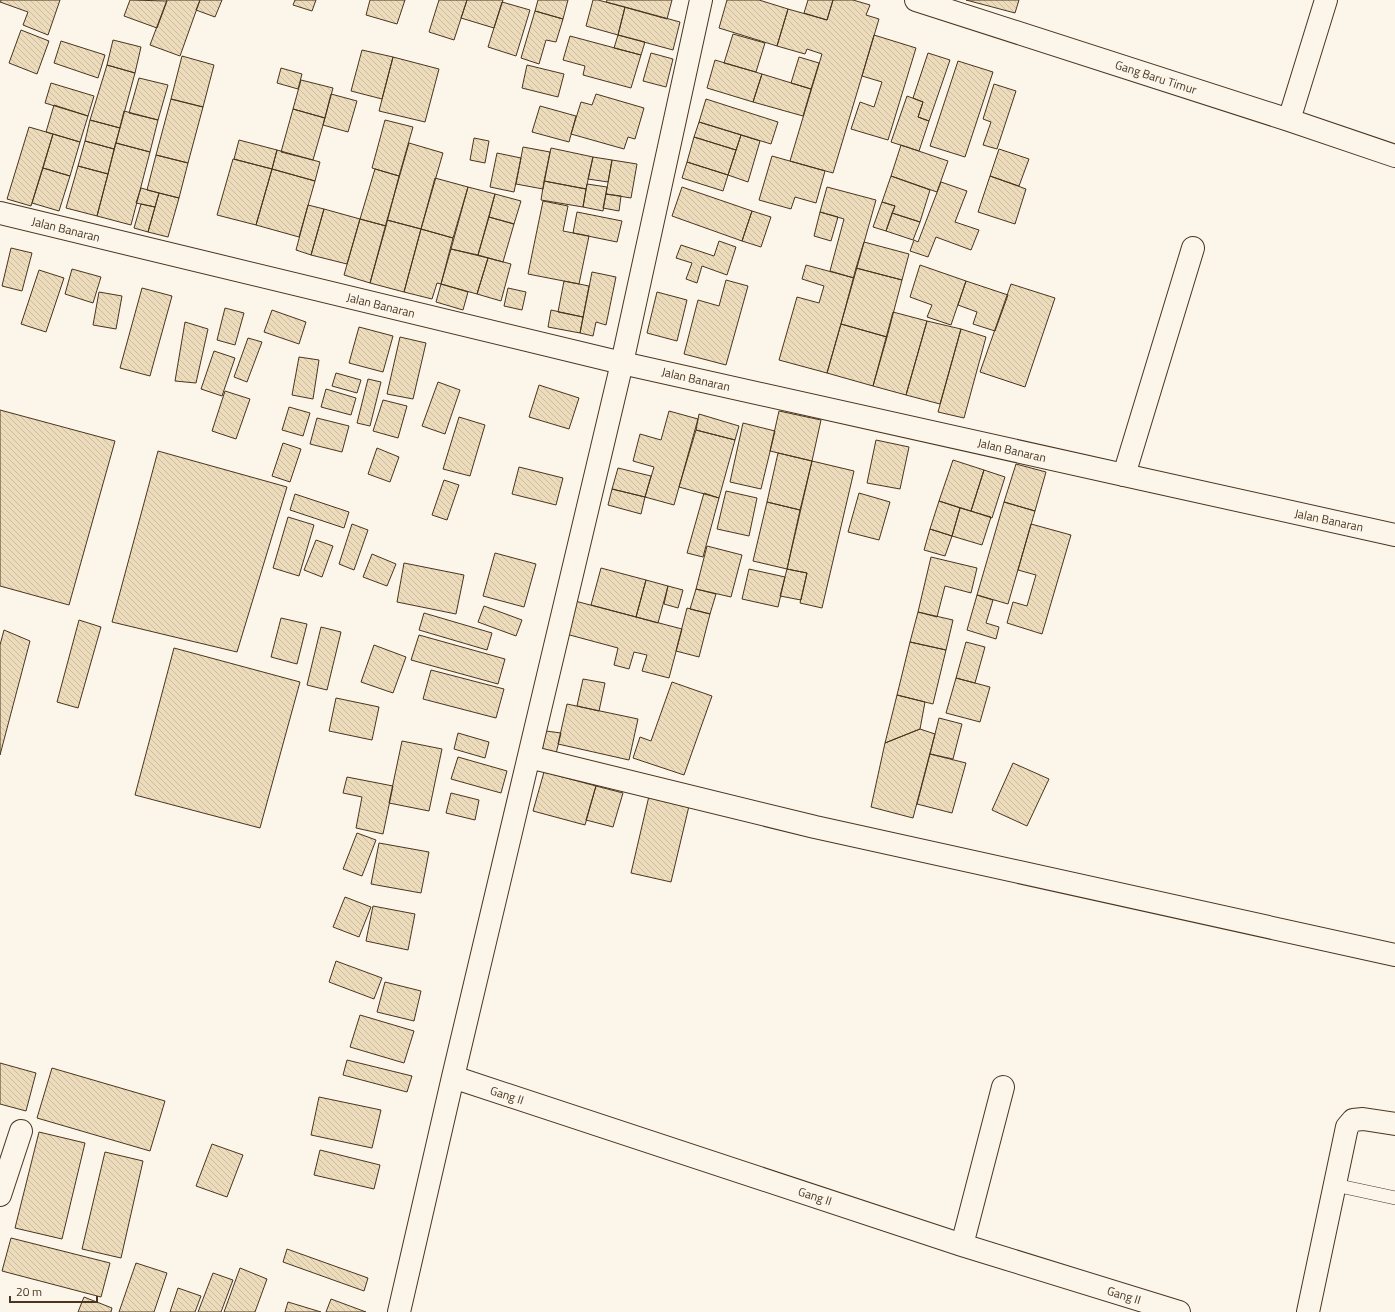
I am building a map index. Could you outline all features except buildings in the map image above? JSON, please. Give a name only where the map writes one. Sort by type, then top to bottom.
[{"type":"street","points":[[399,1312],[622,363],[701,0]]},
{"type":"street","name":"Gang Baru Timur","points":[[916,0],[1290,120],[1395,156]]},
{"type":"street","points":[[1290,120],[1326,0]]},
{"type":"street","name":"Jalan Banaran","points":[[0,213],[622,363],[1395,534]]},
{"type":"street","points":[[1124,475],[1193,248]]},
{"type":"street","points":[[529,757],[815,827],[1395,955]]},
{"type":"street","name":"Gang II","points":[[453,1077],[962,1245],[1178,1312]]},
{"type":"street","points":[[962,1245],[1003,1087]]},
{"type":"street","points":[[1308,1312],[1347,1127],[1353,1120],[1363,1119],[1395,1124]]},
{"type":"street","points":[[0,1195],[21,1130]]},
{"type":"lane","points":[[1335,1185],[1395,1198]]}]
